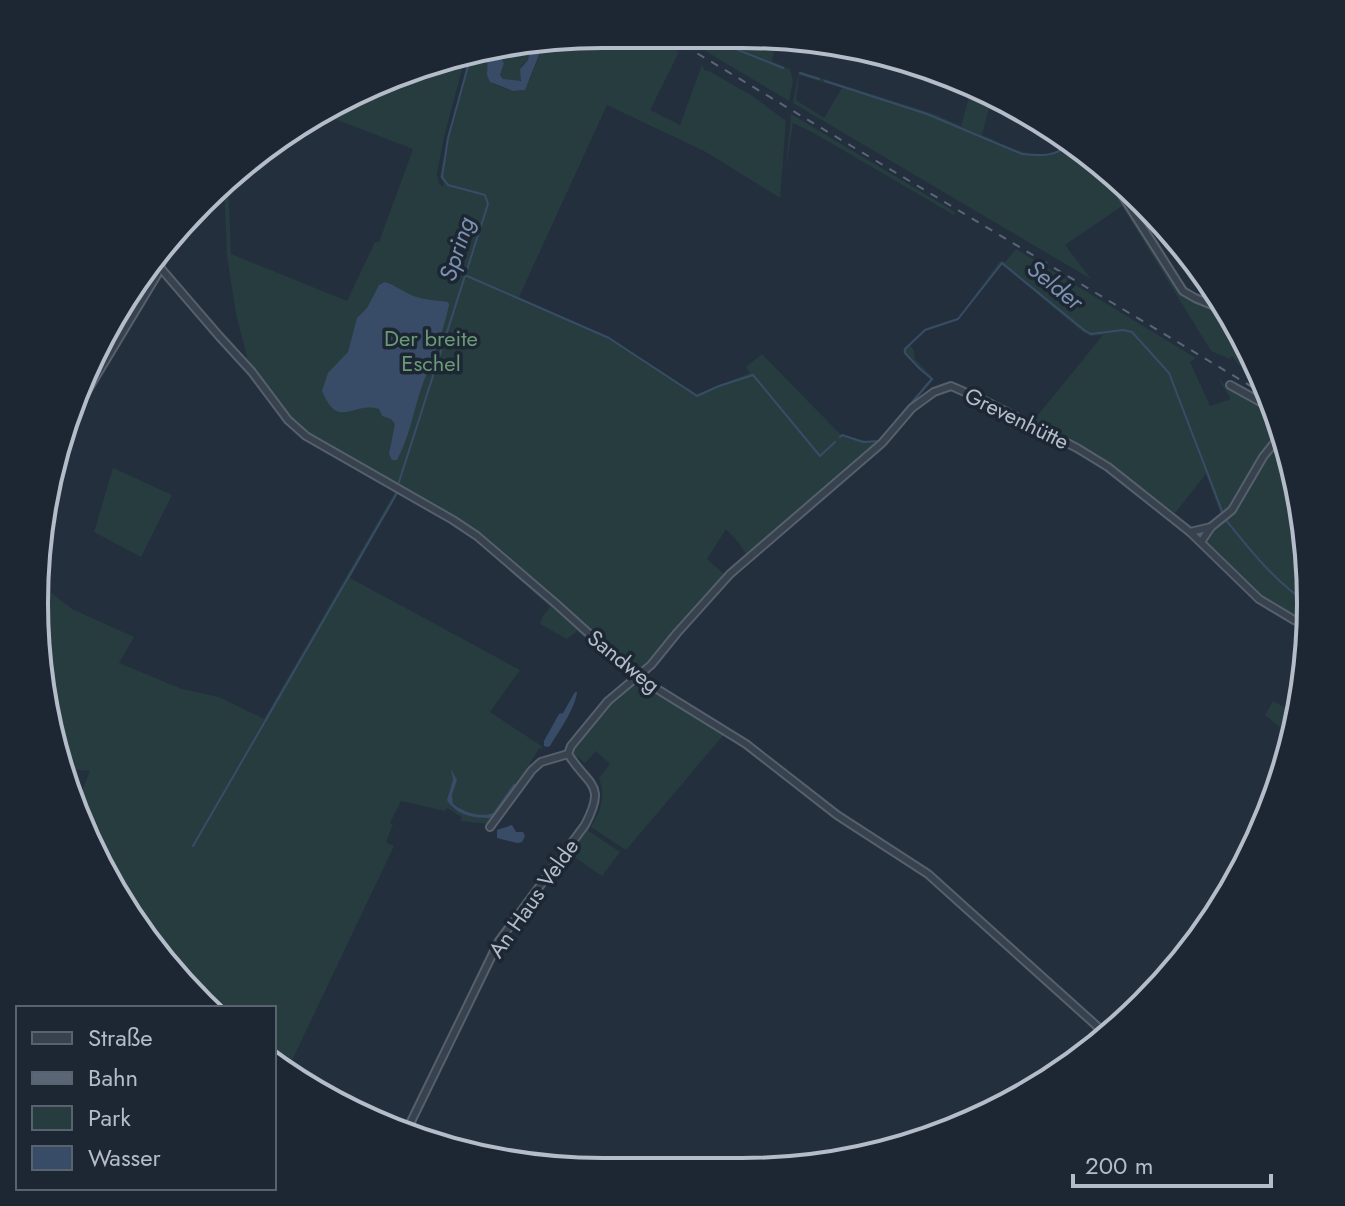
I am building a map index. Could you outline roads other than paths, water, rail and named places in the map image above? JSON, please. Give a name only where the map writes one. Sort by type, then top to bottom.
[{"type":"street","points":[[1128,206],[1183,291],[1208,303]]},
{"type":"street","name":"Sandweg","points":[[160,269],[252,372],[288,420],[306,436],[477,536],[636,676],[746,744],[837,815],[928,874],[1099,1028]]},
{"type":"street","points":[[99,371],[159,271]]},
{"type":"street","points":[[1230,385],[1259,401]]},
{"type":"street","name":"Grevenhütte","points":[[636,676],[651,665],[730,574],[882,443],[912,408],[934,392],[951,386],[1077,448],[1119,476],[1190,532],[1259,599],[1297,621]]},
{"type":"street","points":[[1201,542],[1211,527],[1232,510],[1274,444]]},
{"type":"street","points":[[1190,532],[1211,527]]},
{"type":"street","points":[[490,827],[532,770],[541,762],[568,754],[571,746],[608,701],[636,676]]},
{"type":"street","name":"An Haus Velde","points":[[410,1123],[499,941],[585,825],[593,809],[596,796],[593,784],[568,754]]},
{"type":"water","points":[[540,52],[525,90],[513,91],[490,82],[487,61],[501,58],[504,63],[500,75],[503,79],[521,81],[520,69],[529,53]]},
{"type":"water","points":[[385,282],[414,296],[448,302],[449,305],[397,460],[392,460],[389,454],[395,424],[391,419],[382,416],[379,409],[334,410],[322,391],[328,373],[348,352],[357,318],[367,308],[379,285]]},
{"type":"water","points":[[575,692],[576,699],[566,720],[550,746],[544,746],[559,714],[563,713]]},
{"type":"water","points":[[451,769],[457,780],[452,795],[453,804],[472,813],[493,813],[514,783],[516,786],[494,818],[468,815],[456,810],[447,800],[453,779]]},
{"type":"water","points":[[512,825],[516,832],[523,832],[522,842],[497,838],[497,830]]},
{"type":"waterway","points":[[733,48],[783,68]]},
{"type":"waterway","name":"Spring","points":[[399,482],[488,204],[485,195],[448,185],[442,177],[448,138],[468,65]]},
{"type":"waterway","points":[[800,73],[819,79]]},
{"type":"waterway","points":[[825,81],[927,114],[1022,154],[1049,154],[1061,149]]},
{"type":"waterway","name":"Selder","points":[[840,437],[863,442],[879,441],[932,379],[905,353],[905,349],[925,330],[958,319],[1002,263],[1091,334],[1123,330],[1132,332],[1169,373],[1222,511]]},
{"type":"waterway","name":"Selder","points":[[467,276],[609,338],[697,396],[753,375],[820,456],[835,442]]},
{"type":"waterway","name":"Spring","points":[[193,846],[397,493]]},
{"type":"waterway","name":"Selder","points":[[1226,520],[1274,576],[1297,595]]},
{"type":"railway","points":[[688,48],[1253,388]]},
{"type":"park label","name":"Der breite Eschel","points":[[431,350]]}]
